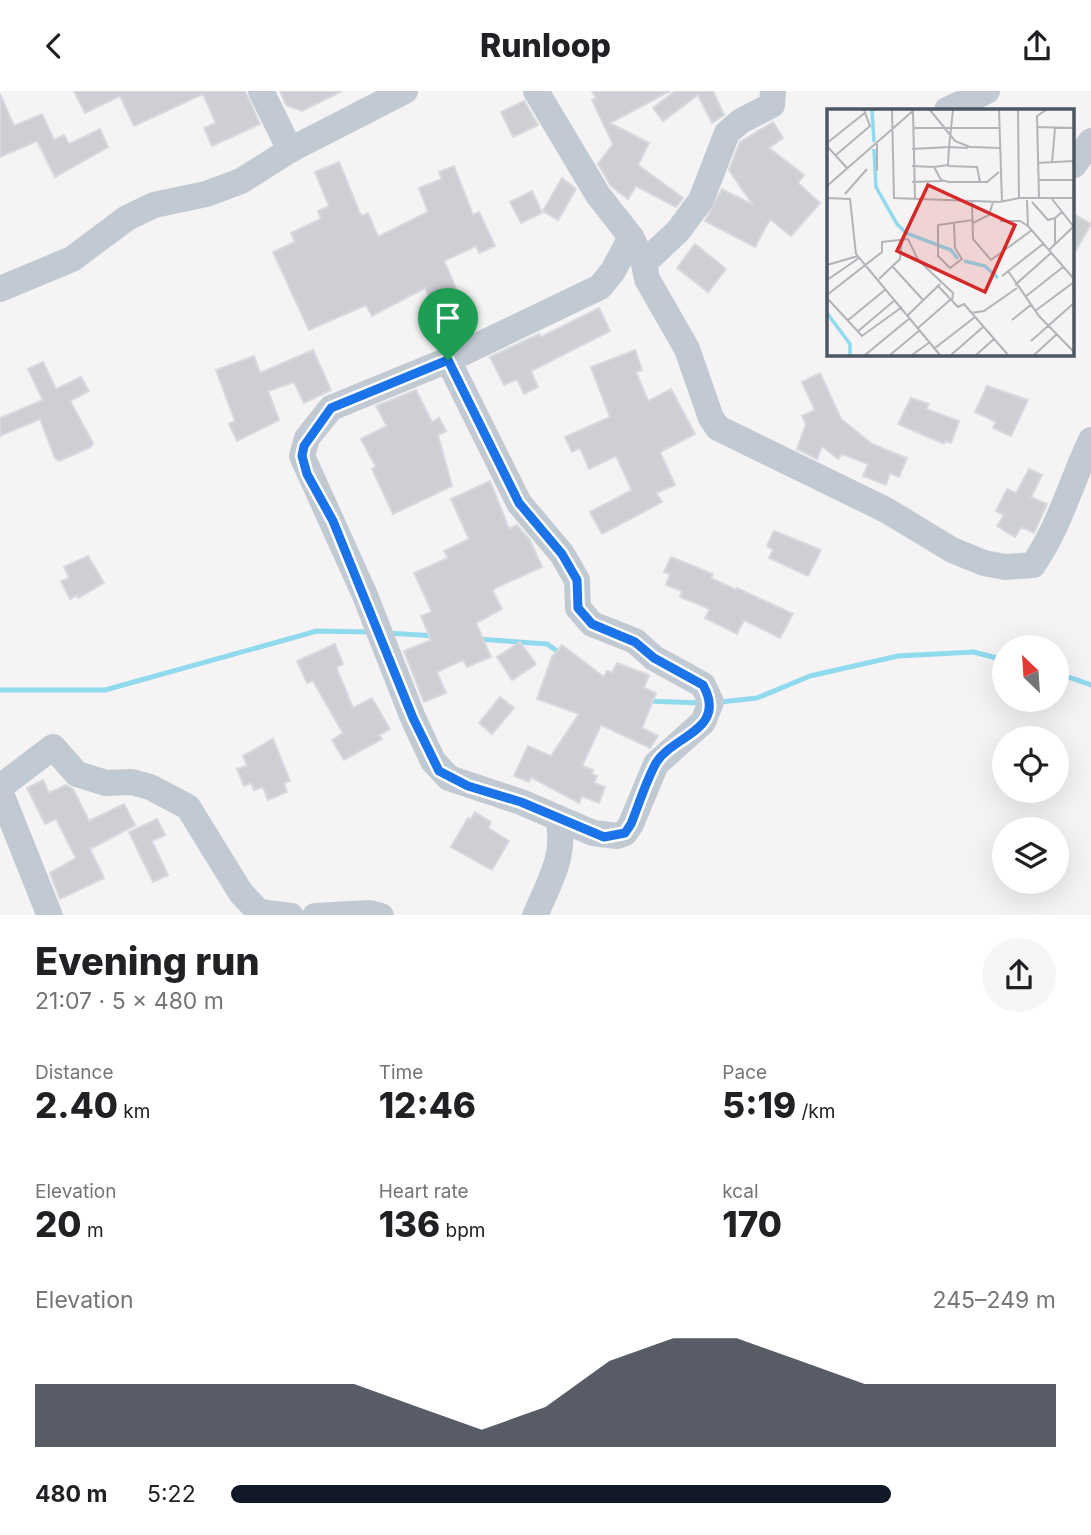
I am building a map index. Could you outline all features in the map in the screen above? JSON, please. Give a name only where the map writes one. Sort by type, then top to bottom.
[{"type":"street","points":[[261,91],[290,150]]},
{"type":"street","points":[[0,289],[72,259],[127,218],[154,205],[224,188],[290,150],[405,91]]},
{"type":"street","points":[[536,91],[598,195],[631,237],[644,263],[647,279],[687,349],[711,418],[718,428],[886,510],[952,550],[984,563],[1005,567],[1033,565],[1063,512],[1074,474],[1091,440]]},
{"type":"street","points":[[644,263],[678,231],[701,200],[727,133],[741,121],[772,106],[773,91]]},
{"type":"street","points":[[949,109],[987,91]]},
{"type":"street","points":[[1074,165],[1091,141]]},
{"type":"street","points":[[448,360],[519,503],[562,554],[577,580],[578,608],[592,624],[635,642],[654,658],[703,685],[711,702],[703,722],[656,764],[625,833],[604,837],[521,802],[468,786],[439,771],[413,718],[364,593],[302,456],[307,438],[331,408],[448,360],[600,288],[613,271],[631,237]]},
{"type":"street","points":[[50,915],[0,789],[53,747],[77,774],[106,783],[132,782],[150,787],[187,807],[241,893],[259,912],[291,915]]},
{"type":"street","points":[[535,915],[561,853],[563,837],[558,819]]},
{"type":"street","points":[[561,853],[593,833]]},
{"type":"street","points":[[315,915],[381,915]]},
{"type":"building","points":[[74,91],[245,91],[260,124],[212,146],[204,128],[216,123],[203,94],[134,126],[120,96],[85,113]]},
{"type":"building","points":[[280,91],[342,91],[302,111],[286,105]]},
{"type":"building","points":[[592,91],[670,91],[610,123],[649,143],[638,165],[683,198],[676,207],[636,186],[628,199],[611,186],[598,164],[613,144],[592,100],[596,98]]},
{"type":"building","points":[[675,91],[713,91],[724,115],[712,123],[698,95],[663,121],[653,108]]},
{"type":"building","points":[[0,94],[14,126],[42,114],[54,140],[64,135],[69,144],[100,129],[108,147],[55,177],[37,141],[0,157]]},
{"type":"building","points":[[524,101],[538,125],[513,137],[501,112]]},
{"type":"building","points":[[773,122],[783,138],[769,148],[804,175],[798,183],[820,203],[791,236],[770,219],[755,247],[705,221],[722,189],[753,205],[729,170],[740,142]]},
{"type":"building","points":[[339,162],[361,216],[368,213],[378,237],[428,212],[419,188],[442,179],[439,172],[454,166],[473,215],[479,212],[495,246],[479,253],[476,246],[444,261],[462,303],[437,314],[425,288],[372,316],[366,305],[309,330],[273,252],[295,242],[291,233],[321,219],[318,211],[329,206],[315,172]]},
{"type":"building","points":[[562,178],[576,189],[558,220],[543,211]]},
{"type":"building","points":[[532,191],[542,213],[521,223],[510,202]]},
{"type":"building","points":[[1074,214],[1091,224],[1074,254]]},
{"type":"building","points":[[695,244],[726,269],[708,292],[677,268]]},
{"type":"building","points":[[599,308],[610,331],[531,371],[538,387],[524,394],[517,379],[504,385],[490,357],[539,334],[541,337]]},
{"type":"building","points":[[313,350],[331,390],[304,403],[294,382],[268,391],[279,420],[237,441],[229,424],[235,421],[216,370],[254,356],[260,373]]},
{"type":"building","points":[[635,350],[642,370],[636,372],[648,401],[671,389],[695,434],[660,452],[675,485],[656,493],[662,502],[602,534],[590,512],[632,490],[616,456],[589,469],[580,448],[572,452],[565,437],[610,417],[591,367]]},
{"type":"building","points":[[43,362],[56,389],[81,377],[89,391],[70,401],[93,443],[91,447],[59,461],[55,458],[40,419],[0,436],[0,418],[43,400],[28,369]]},
{"type":"building","points":[[820,373],[841,419],[872,444],[907,458],[899,477],[890,473],[886,485],[863,476],[868,464],[842,454],[838,459],[822,446],[817,459],[797,449],[806,424],[802,416],[815,410],[802,382]]},
{"type":"building","points":[[987,386],[1028,400],[1011,436],[993,428],[996,422],[975,412]]},
{"type":"building","points":[[416,390],[432,422],[439,418],[446,431],[438,435],[452,486],[393,514],[372,469],[376,467],[361,439],[387,426],[376,406]]},
{"type":"building","points":[[911,398],[929,404],[926,409],[959,421],[951,443],[945,441],[944,444],[898,424]]},
{"type":"building","points":[[1029,469],[1042,475],[1031,497],[1047,504],[1034,533],[1021,527],[1015,537],[997,526],[1004,515],[996,511],[1007,489],[1016,493]]},
{"type":"building","points":[[490,481],[509,529],[517,525],[530,540],[542,567],[495,588],[493,591],[502,609],[476,623],[491,657],[467,667],[463,660],[437,672],[446,693],[424,702],[404,651],[431,640],[421,616],[432,612],[414,573],[448,558],[444,551],[469,539],[451,499]]},
{"type":"building","points":[[774,531],[821,550],[808,576],[769,558],[773,550],[767,546]]},
{"type":"building","points":[[88,556],[104,583],[78,598],[77,595],[70,599],[61,581],[69,578],[64,567]]},
{"type":"building","points":[[671,557],[713,574],[711,578],[736,590],[737,588],[793,614],[780,638],[744,620],[737,634],[705,618],[710,609],[680,597],[682,591],[666,585],[670,574],[664,572]]},
{"type":"building","points":[[520,642],[536,664],[512,680],[497,657]]},
{"type":"building","points":[[335,644],[343,664],[336,667],[353,708],[372,698],[390,729],[379,735],[382,739],[344,760],[332,740],[343,733],[313,681],[307,683],[297,661]]},
{"type":"building","points":[[562,645],[604,677],[607,671],[612,673],[617,663],[649,675],[644,688],[656,693],[642,728],[658,736],[650,748],[601,725],[582,766],[593,770],[592,774],[597,776],[594,783],[605,787],[599,803],[582,796],[579,803],[531,777],[529,782],[514,776],[528,746],[551,756],[579,714],[537,699],[552,657]]},
{"type":"building","points":[[500,697],[514,708],[492,734],[479,723]]},
{"type":"building","points":[[273,739],[290,781],[284,783],[287,792],[268,800],[263,787],[254,790],[251,783],[244,786],[237,769],[247,766],[243,756]]},
{"type":"building","points":[[43,780],[49,793],[66,785],[73,789],[89,821],[124,804],[135,825],[90,849],[104,878],[60,899],[50,873],[76,858],[56,819],[45,824],[27,788]]},
{"type":"building","points":[[475,812],[491,822],[488,828],[509,841],[492,870],[451,847],[468,818],[471,819]]},
{"type":"building","points":[[157,819],[165,835],[152,841],[168,875],[153,882],[129,832]]},
{"type":"waterway","points":[[0,690],[105,690],[317,631],[370,632]]},
{"type":"waterway","points":[[387,633],[436,636]]},
{"type":"waterway","points":[[478,639],[547,644],[563,655]]},
{"type":"waterway","points":[[720,702],[757,698],[810,676],[898,656],[974,652],[992,657]]},
{"type":"waterway","points":[[1069,677],[1091,685]]},
{"type":"waterway","points":[[646,701],[703,703]]},
{"type":"route","points":[[448,360],[485,440],[519,503],[562,554],[577,580],[578,608],[592,624],[605,627],[635,642],[654,658],[703,685],[708,693],[710,710],[703,722],[683,742],[661,757],[631,824],[625,833],[617,836],[604,837],[593,833],[521,802],[468,786],[439,771],[413,718],[333,521],[307,474],[302,456],[304,446],[307,438],[331,408],[448,360]]}]
